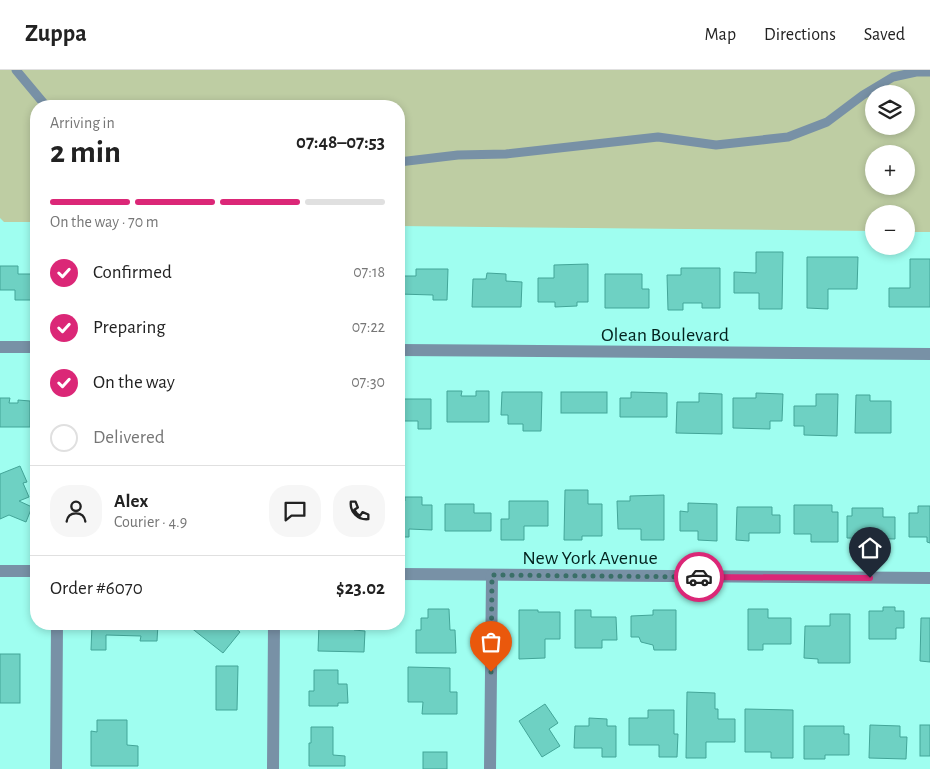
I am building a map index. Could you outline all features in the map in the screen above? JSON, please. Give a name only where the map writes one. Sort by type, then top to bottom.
[{"type":"street","points":[[0,347],[30,348]]},
{"type":"street","name":"Olean Boulevard","points":[[405,350],[930,354]]},
{"type":"street","points":[[0,571],[30,571]]},
{"type":"street","name":"New York Avenue","points":[[405,574],[930,578]]},
{"type":"street","points":[[490,769],[492,575]]},
{"type":"street","points":[[56,769],[57,630]]},
{"type":"street","points":[[273,769],[274,630]]},
{"type":"lane","points":[[16,70],[41,100]]},
{"type":"lane","points":[[405,161],[458,155],[506,154],[658,137],[716,145],[788,137],[827,122],[863,95],[893,77],[916,72],[930,72]]},
{"type":"green space","points":[[0,70],[930,70],[930,232],[915,232],[915,205],[865,205],[865,231],[405,226],[405,100],[30,100],[30,222],[4,222],[0,218]]},
{"type":"building","points":[[756,252],[783,252],[782,309],[759,309],[759,293],[734,293],[734,272],[756,273]]},
{"type":"building","points":[[807,257],[858,257],[857,289],[828,289],[828,309],[807,308]]},
{"type":"building","points":[[910,259],[930,259],[930,307],[889,307],[889,288],[910,288]]},
{"type":"building","points":[[588,264],[588,302],[577,302],[577,306],[555,307],[555,302],[538,302],[538,278],[554,278],[554,265]]},
{"type":"building","points":[[0,266],[18,266],[18,274],[30,274],[30,300],[15,300],[15,290],[0,290]]},
{"type":"building","points":[[681,268],[720,268],[720,308],[702,308],[702,303],[683,303],[683,310],[668,310],[667,275],[681,275]]},
{"type":"building","points":[[416,269],[448,269],[447,300],[433,300],[433,295],[405,294],[405,276],[416,276]]},
{"type":"building","points":[[487,273],[506,274],[506,281],[522,282],[521,307],[472,307],[473,279],[486,279]]},
{"type":"building","points":[[605,274],[642,274],[642,289],[649,289],[649,308],[605,308]]},
{"type":"building","points":[[447,391],[462,391],[461,396],[476,396],[476,391],[489,391],[489,422],[447,422]]},
{"type":"building","points":[[502,392],[542,392],[541,431],[523,431],[523,424],[508,424],[508,415],[501,415]]},
{"type":"building","points":[[561,392],[607,392],[607,413],[561,413]]},
{"type":"building","points":[[631,392],[667,393],[667,417],[620,417],[620,398],[631,398]]},
{"type":"building","points":[[699,393],[722,394],[722,434],[676,433],[677,402],[699,402]]},
{"type":"building","points":[[756,393],[783,394],[782,421],[770,421],[770,429],[733,428],[733,398],[756,398]]},
{"type":"building","points":[[816,394],[838,394],[837,436],[804,435],[804,426],[794,426],[794,406],[816,406]]},
{"type":"building","points":[[856,395],[870,395],[870,401],[891,401],[891,433],[855,433]]},
{"type":"building","points":[[0,398],[10,398],[9,403],[18,403],[18,400],[30,401],[30,427],[0,427]]},
{"type":"building","points":[[405,399],[431,399],[431,429],[418,429],[418,421],[405,421]]},
{"type":"building","points":[[20,466],[27,482],[23,483],[29,497],[19,501],[30,506],[26,522],[9,515],[0,519],[0,474]]},
{"type":"building","points":[[565,490],[588,490],[588,504],[602,504],[602,536],[582,536],[582,540],[564,540]]},
{"type":"building","points":[[664,495],[664,540],[641,540],[641,529],[618,529],[617,501],[630,501],[630,496]]},
{"type":"building","points":[[405,497],[422,497],[422,505],[432,505],[432,530],[409,529],[409,537],[405,537]]},
{"type":"building","points":[[509,501],[548,501],[548,526],[524,526],[524,540],[501,540],[501,519],[509,519]]},
{"type":"building","points":[[688,503],[717,504],[717,541],[698,540],[698,531],[680,531],[680,511],[688,512]]},
{"type":"building","points":[[445,504],[474,504],[474,513],[491,513],[491,531],[445,531]]},
{"type":"building","points":[[794,505],[832,505],[832,512],[838,512],[838,542],[811,542],[811,534],[794,534]]},
{"type":"building","points":[[918,506],[930,506],[930,543],[927,542],[927,537],[909,537],[909,513],[918,513]]},
{"type":"building","points":[[737,507],[772,507],[772,515],[780,515],[780,533],[749,533],[749,541],[736,540]]},
{"type":"building","points":[[852,508],[883,508],[883,517],[895,517],[895,539],[847,538],[847,516],[852,516]]},
{"type":"building","points":[[883,607],[895,607],[895,611],[904,611],[904,628],[896,628],[896,639],[869,639],[869,611],[883,611]]},
{"type":"building","points":[[428,609],[449,609],[450,630],[455,630],[456,653],[416,653],[416,630],[421,630],[421,618],[428,618]]},
{"type":"building","points":[[748,609],[768,609],[768,618],[791,618],[791,644],[763,644],[763,650],[748,650]]},
{"type":"building","points":[[519,610],[560,612],[560,639],[545,639],[545,658],[519,659]]},
{"type":"building","points":[[575,610],[591,610],[591,617],[616,617],[617,640],[602,640],[602,648],[575,648]]},
{"type":"building","points":[[653,610],[676,610],[676,650],[654,650],[653,645],[641,642],[639,637],[631,637],[631,616],[653,615]]},
{"type":"building","points":[[830,614],[850,614],[850,663],[818,663],[818,659],[804,658],[805,626],[830,626]]},
{"type":"building","points":[[921,618],[930,618],[930,662],[920,661]]},
{"type":"building","points":[[92,630],[158,630],[157,641],[140,641],[141,636],[106,635],[106,650],[91,650]]},
{"type":"building","points":[[194,630],[238,630],[240,632],[223,653]]},
{"type":"building","points":[[319,630],[365,631],[364,652],[318,651]]},
{"type":"building","points":[[0,654],[20,654],[20,703],[0,703]]},
{"type":"building","points":[[216,666],[238,666],[237,710],[216,710]]},
{"type":"building","points":[[408,667],[450,668],[450,692],[457,692],[457,714],[422,714],[423,702],[408,702]]},
{"type":"building","points":[[314,670],[338,670],[338,684],[347,684],[348,703],[338,703],[338,706],[309,706],[309,691],[314,691]]},
{"type":"building","points":[[687,692],[715,693],[715,709],[718,709],[718,719],[735,719],[735,742],[706,742],[706,758],[686,758]]},
{"type":"building","points":[[545,704],[558,723],[549,729],[560,746],[542,757],[519,721]]},
{"type":"building","points":[[745,709],[793,710],[793,758],[771,758],[771,752],[745,752]]},
{"type":"building","points":[[648,710],[674,710],[674,734],[678,734],[677,757],[659,757],[659,745],[629,745],[629,718],[648,718]]},
{"type":"building","points":[[589,718],[607,719],[607,726],[616,726],[616,757],[602,757],[602,748],[574,748],[575,726],[589,726]]},
{"type":"building","points":[[97,720],[127,720],[127,745],[138,746],[138,766],[91,766],[91,731],[97,732]]},
{"type":"building","points":[[870,725],[900,726],[900,737],[907,737],[906,759],[869,758]]},
{"type":"building","points":[[920,725],[930,725],[930,756],[920,756]]},
{"type":"building","points":[[804,726],[844,726],[844,734],[849,734],[849,755],[825,755],[825,759],[804,759]]},
{"type":"building","points":[[311,727],[333,727],[333,755],[345,756],[345,766],[309,766]]},
{"type":"building","points":[[423,752],[447,752],[447,769],[423,769]]},
{"type":"way so far","points":[[491,672],[492,575],[699,577]]},
{"type":"route","points":[[699,577],[870,578]]}]
